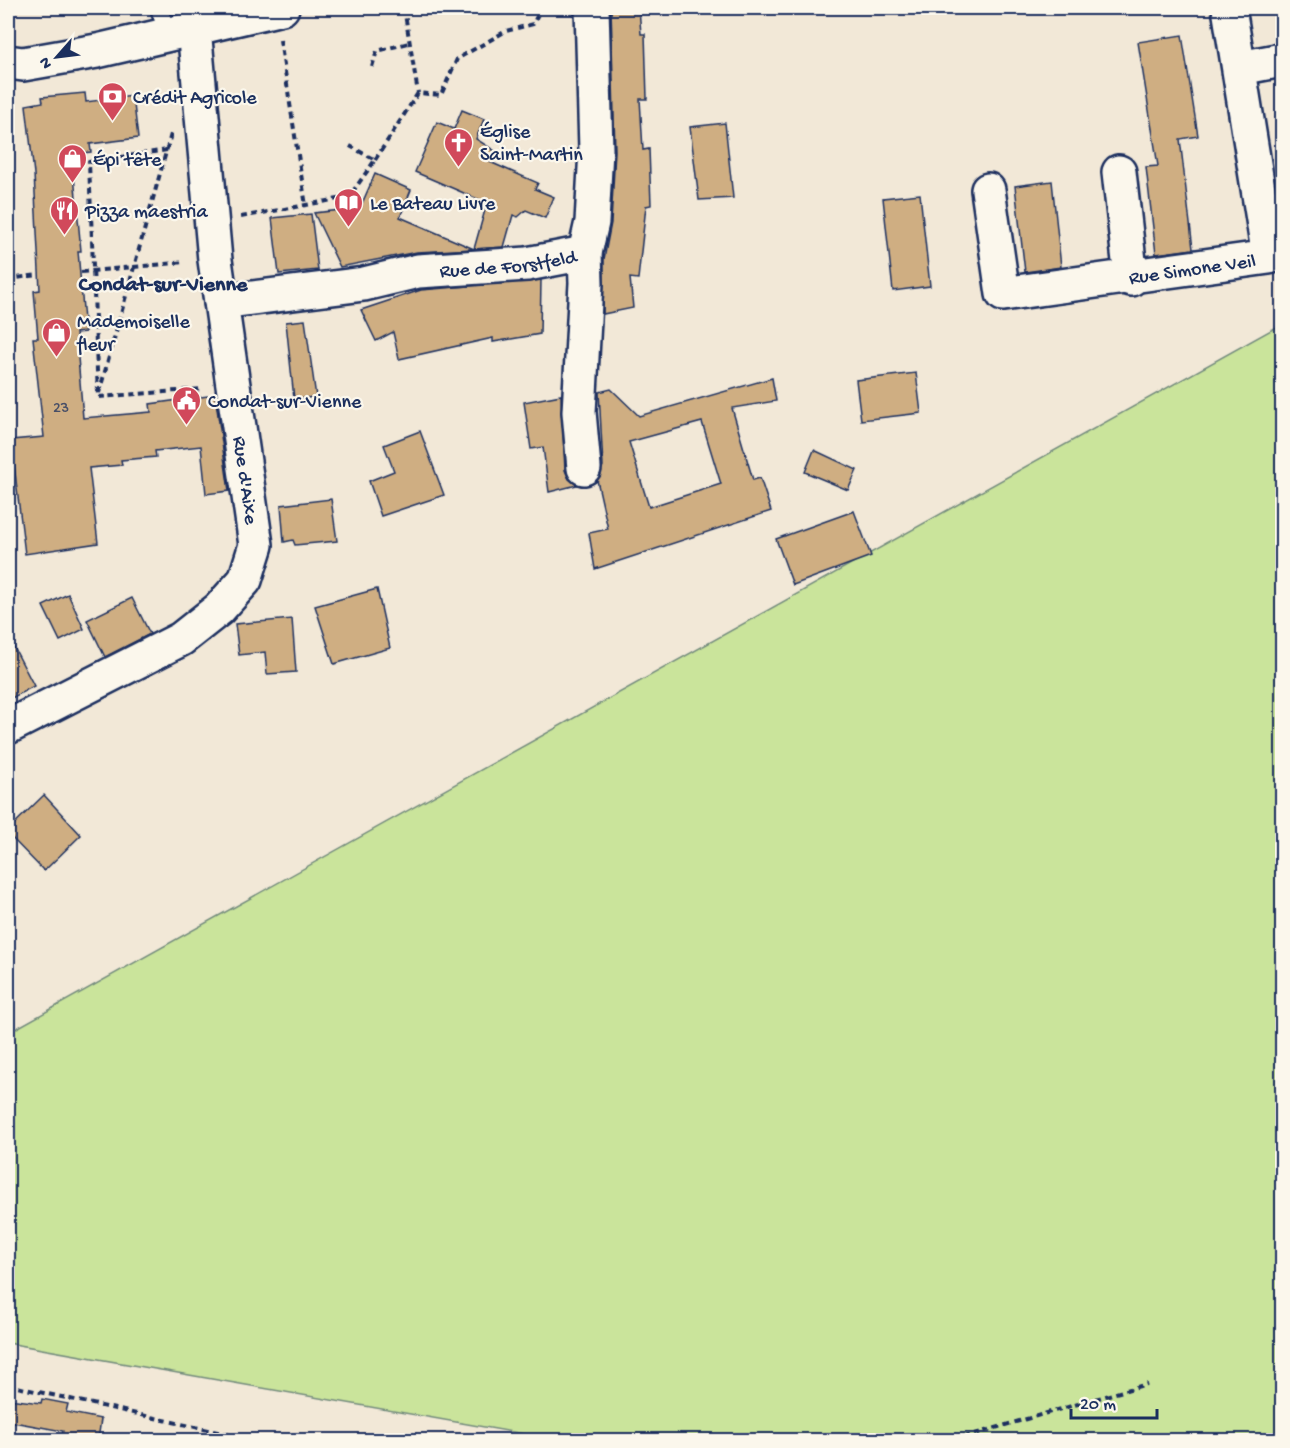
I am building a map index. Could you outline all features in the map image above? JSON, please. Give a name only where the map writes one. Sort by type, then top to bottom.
[{"type":"street","points":[[8,62],[23,64],[97,51],[174,23],[279,8]]},
{"type":"street","name":"Rue de Forstfeld","points":[[221,302],[364,284],[418,271],[527,264],[585,253],[592,222],[596,150],[592,8]]},
{"type":"street","name":"Rue Simone Veil","points":[[988,190],[1003,294],[1131,279],[1276,256],[1229,8]]},
{"type":"street","name":"Rue d'Aixe","points":[[8,727],[181,639],[219,609],[245,580],[256,545],[215,260],[202,125],[202,98],[174,23]]},
{"type":"street","points":[[1239,68],[1282,60]]},
{"type":"street","points":[[1119,172],[1131,279]]},
{"type":"street","points":[[584,468],[579,412],[584,334],[585,253]]},
{"type":"path","points":[[279,8],[306,206]]},
{"type":"path","points":[[241,227],[240,217],[349,197],[418,93],[404,8]]},
{"type":"path","points":[[418,93],[441,95],[457,59],[506,31],[533,24],[541,8]]},
{"type":"path","points":[[372,67],[377,51],[409,43]]},
{"type":"path","points":[[98,398],[172,130],[202,125]]},
{"type":"path","points":[[350,146],[375,160]]},
{"type":"path","points":[[98,398],[89,162],[167,150]]},
{"type":"path","points":[[81,272],[215,260]]},
{"type":"path","points":[[8,279],[39,275]]},
{"type":"path","points":[[98,398],[234,386]]},
{"type":"path","points":[[954,1440],[1148,1384]]},
{"type":"path","points":[[8,1385],[253,1440]]},
{"type":"green space","points":[[1282,324],[1282,1440],[558,1440],[8,1343],[8,1033]]},
{"type":"building","points":[[611,8],[639,8],[641,34],[645,34],[647,99],[640,99],[643,150],[649,149],[651,205],[646,206],[638,279],[630,278],[633,308],[603,314],[604,259],[611,223],[615,151]]},
{"type":"building","points":[[1182,35],[1198,136],[1180,139],[1193,249],[1156,254],[1146,167],[1158,166],[1138,42]]},
{"type":"building","points":[[85,93],[86,102],[133,96],[138,138],[90,144],[91,152],[72,154],[81,251],[78,251],[85,332],[76,333],[83,418],[151,412],[150,404],[215,395],[229,491],[206,494],[201,446],[155,451],[156,457],[121,460],[122,465],[89,468],[98,543],[25,554],[11,440],[44,437],[33,338],[38,338],[34,291],[40,290],[34,174],[26,105],[43,102],[42,97]]},
{"type":"building","name":"Église Saint-Martin","points":[[462,110],[484,119],[476,139],[495,151],[490,162],[538,183],[535,189],[554,197],[545,218],[526,210],[518,217],[513,215],[504,247],[474,249],[487,203],[415,172],[437,122],[454,129]]},
{"type":"building","points":[[725,123],[733,198],[699,200],[690,127]]},
{"type":"building","name":"Le Bateau Livre","points":[[375,174],[411,190],[400,217],[474,249],[417,252],[340,267],[314,213],[360,208]]},
{"type":"building","points":[[1052,181],[1061,267],[1025,272],[1015,186]]},
{"type":"building","points":[[920,194],[930,286],[893,291],[883,198]]},
{"type":"building","points":[[311,214],[318,270],[279,274],[272,218]]},
{"type":"building","points":[[541,280],[540,334],[493,342],[493,338],[399,359],[393,332],[376,341],[361,310],[421,290]]},
{"type":"building","points":[[305,320],[316,397],[294,399],[286,322]]},
{"type":"building","points":[[916,373],[921,413],[861,420],[856,380]]},
{"type":"building","points":[[772,378],[776,401],[732,408],[753,480],[760,478],[771,511],[595,569],[589,533],[608,529],[597,480],[603,466],[599,392],[611,389],[639,416]],"holes":[[[702,422],[721,484],[649,507],[629,442]]]},
{"type":"building","points":[[561,395],[565,470],[569,479],[577,485],[549,492],[543,447],[531,449],[524,402]]},
{"type":"building","points":[[420,431],[444,495],[381,516],[369,481],[394,471],[384,445]]},
{"type":"building","points":[[814,450],[857,470],[848,490],[805,472]]},
{"type":"building","points":[[331,499],[337,541],[295,545],[293,540],[284,542],[281,505]]},
{"type":"building","points":[[854,511],[871,556],[793,585],[776,539]]},
{"type":"building","points":[[377,589],[390,648],[334,664],[315,606]]},
{"type":"building","points":[[68,594],[84,629],[60,641],[43,606]]},
{"type":"building","points":[[132,598],[150,634],[105,657],[87,620]]},
{"type":"building","points":[[292,619],[296,672],[267,674],[265,652],[239,655],[235,624]]},
{"type":"building","points":[[8,636],[34,686],[8,700]]},
{"type":"building","points":[[44,795],[81,835],[44,871],[8,834],[8,830]]},
{"type":"building","points":[[8,1399],[41,1403],[42,1399],[68,1404],[66,1412],[101,1419],[98,1440],[61,1440],[63,1431],[8,1421]]},
{"type":"place","name":"Crédit Agricole","points":[[112,122]]},
{"type":"place","name":"Église Saint-Martin","points":[[459,168]]},
{"type":"place","name":"Épi tête","points":[[72,184]]},
{"type":"place","name":"Le Bateau Livre","points":[[349,228]]},
{"type":"place","name":"Pizza maestria","points":[[64,236]]},
{"type":"place","name":"Mademoiselle fleur","points":[[56,358]]},
{"type":"place","name":"Condat-sur-Vienne","points":[[187,426]]},
{"type":"district","name":"Condat-sur-Vienne","points":[[163,282]]}]
